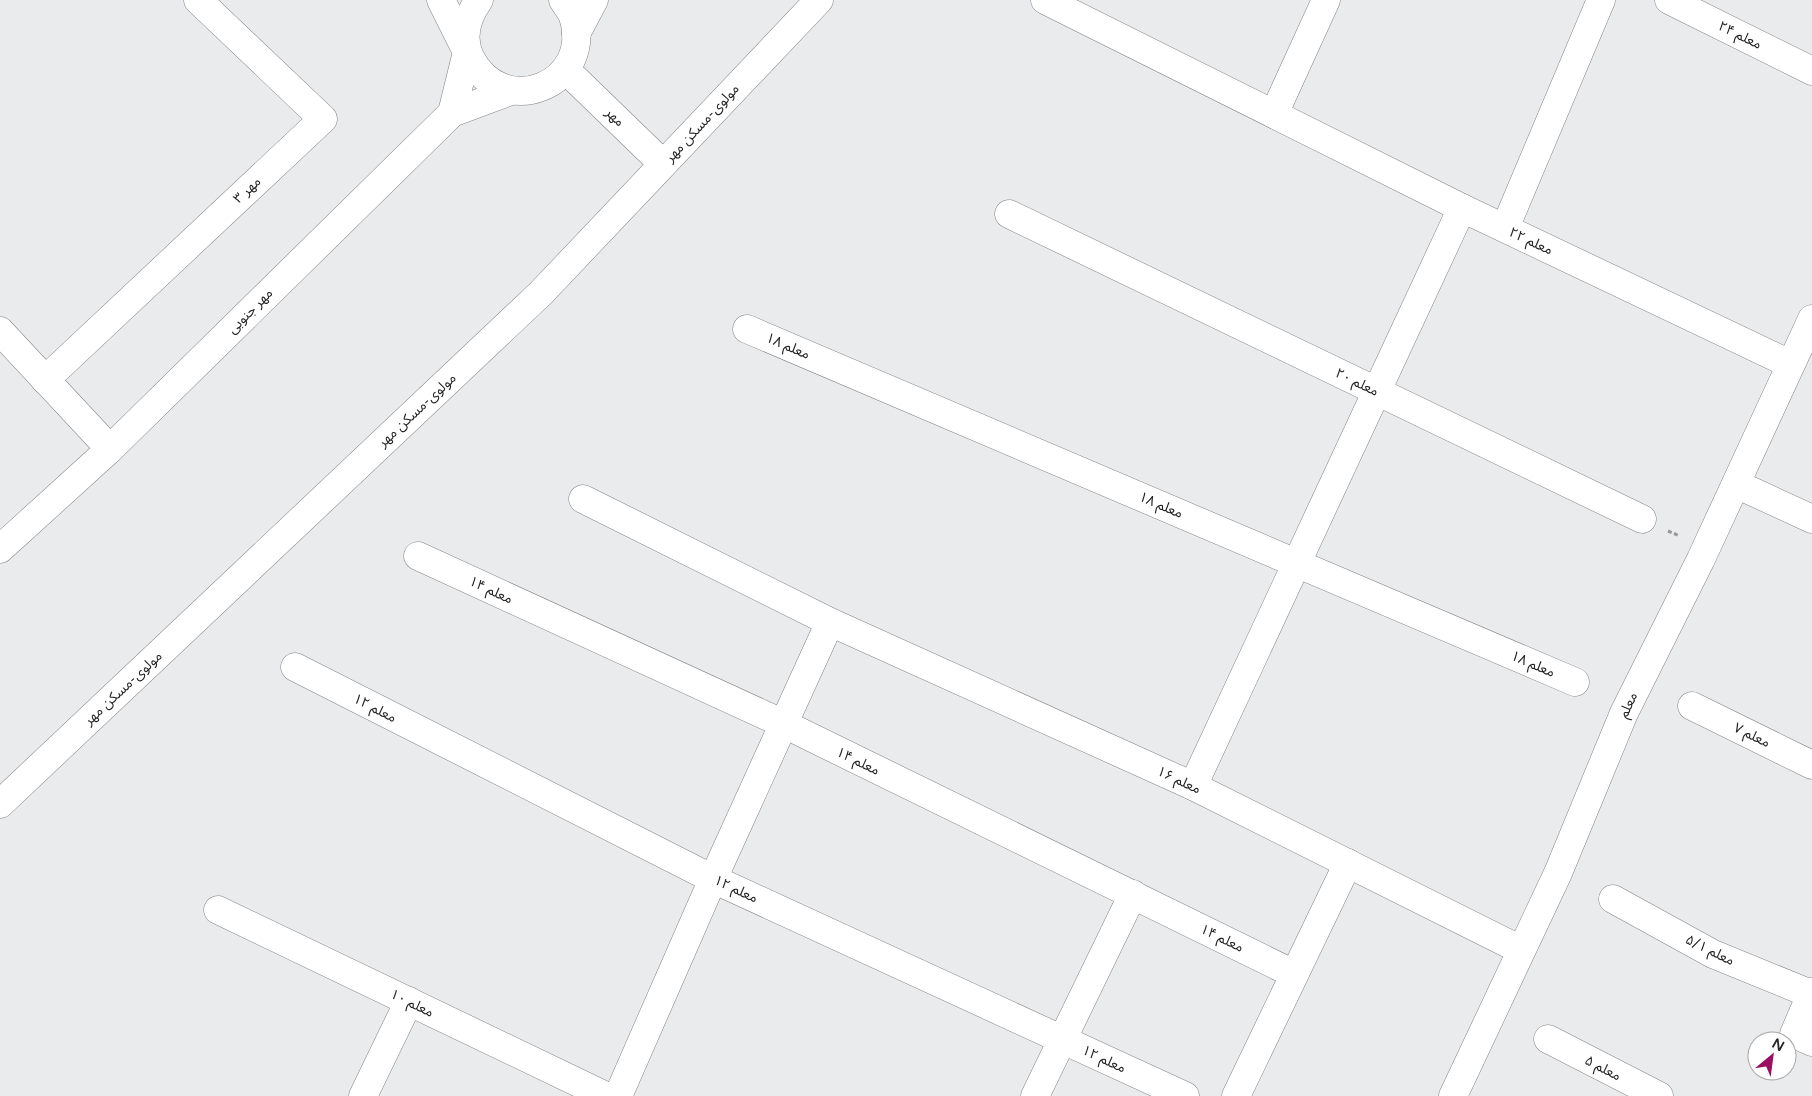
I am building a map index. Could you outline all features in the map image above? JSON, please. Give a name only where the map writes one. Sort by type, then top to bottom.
[{"type":"street","name":"مهر ۳","points":[[45,380],[323,119],[198,0]]},
{"type":"street","points":[[441,0],[475,67],[485,79],[511,91],[526,92],[541,88],[554,81],[566,70],[574,53],[576,34],[572,15],[563,0]]},
{"type":"street","points":[[452,112],[468,52],[465,34],[469,16],[479,0]]},
{"type":"street","points":[[576,34],[594,0]]},
{"type":"street","name":"مولوی-مسکن مهر","points":[[0,804],[529,304],[819,0]]},
{"type":"street","name":"معلم ۲۲","points":[[1045,0],[1462,208],[1790,364]]},
{"type":"street","points":[[1274,114],[1326,0]]},
{"type":"street","points":[[1505,228],[1601,0]]},
{"type":"street","name":"معلم ۲۴","points":[[1668,0],[1812,71]]},
{"type":"street","name":"مهر","points":[[566,70],[664,164]]},
{"type":"street","name":"مهر جنوبی","points":[[0,549],[110,449],[452,112],[511,91]]},
{"type":"street","points":[[1193,786],[1462,208]]},
{"type":"street","name":"معلم ۲۰","points":[[1009,214],[1642,519]]},
{"type":"street","name":"معلم","points":[[1454,1096],[1558,873],[1624,713],[1706,548],[1812,319]]},
{"type":"street","name":"معلم ۱۸","points":[[747,329],[1575,682]]},
{"type":"street","points":[[0,331],[110,449]]},
{"type":"street","points":[[1736,484],[1812,519]]},
{"type":"street","name":"معلم ۱۶","points":[[583,499],[830,622],[1193,786],[1521,950]]},
{"type":"street","name":"معلم ۱۴","points":[[418,556],[784,724],[1294,974]]},
{"type":"street","points":[[618,1096],[713,879],[830,622]]},
{"type":"street","name":"معلم ۱۲","points":[[295,667],[713,879],[1185,1096]]},
{"type":"street","name":"معلم ۷","points":[[1692,706],[1812,765]]},
{"type":"street","points":[[1236,1096],[1348,863]]},
{"type":"street","points":[[1035,1096],[1133,894]]},
{"type":"street","name":"معلم ۵/۱","points":[[1613,900],[1713,954],[1811,993]]},
{"type":"street","name":"معلم ۱۰","points":[[218,910],[606,1096]]},
{"type":"street","points":[[1811,993],[1794,1034],[1812,1042]]},
{"type":"street","points":[[363,1096],[409,1001]]},
{"type":"street","name":"معلم ۵","points":[[1548,1039],[1659,1096]]},
{"type":"path","points":[[1642,519],[1706,548]]}]
